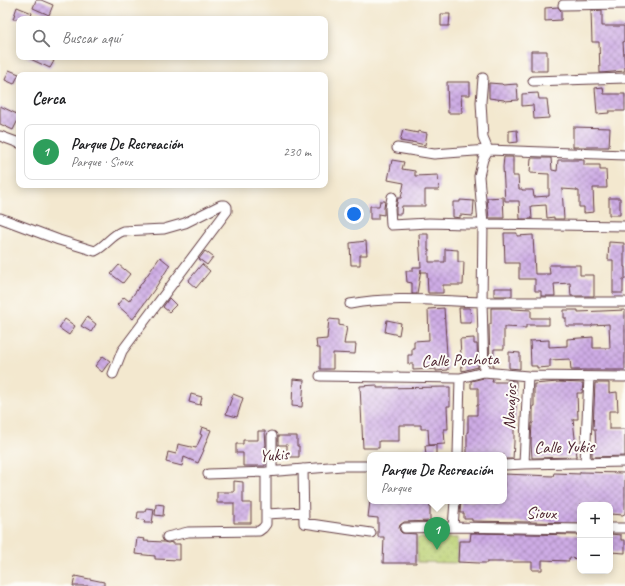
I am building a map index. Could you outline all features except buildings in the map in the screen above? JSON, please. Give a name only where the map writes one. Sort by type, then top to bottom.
[{"type":"street","points":[[563,5],[625,4]]},
{"type":"street","points":[[483,78],[481,102],[483,138],[488,150]]},
{"type":"street","points":[[533,80],[625,78]]},
{"type":"street","points":[[0,136],[16,142]]},
{"type":"street","points":[[397,148],[434,154],[488,150],[625,155]]},
{"type":"street","points":[[484,372],[482,302],[483,224],[479,176],[483,159],[488,150]]},
{"type":"street","points":[[392,197],[390,208],[391,225],[429,223],[625,226]]},
{"type":"street","points":[[0,218],[59,240],[95,251],[100,249],[117,233],[123,230],[164,229],[185,222],[221,205],[225,205],[227,211],[122,351],[113,374]]},
{"type":"street","points":[[350,304],[392,300],[482,302],[625,302]]},
{"type":"street","name":"Calle Pochota","points":[[320,376],[460,378],[484,372],[528,376],[625,377]]},
{"type":"street","name":"Navajos","points":[[524,464],[528,376]]},
{"type":"street","points":[[585,463],[589,377]]},
{"type":"street","points":[[458,452],[460,378]]},
{"type":"street","points":[[167,537],[188,532],[259,531],[263,528],[266,524],[272,436]]},
{"type":"street","name":"Calle Yukis","points":[[507,465],[625,462]]},
{"type":"street","name":"Yukis","points":[[208,474],[342,466],[367,466]]},
{"type":"street","points":[[303,469],[304,523],[371,533]]},
{"type":"street","points":[[453,527],[455,504]]},
{"type":"street","points":[[266,514],[304,512]]},
{"type":"street","name":"Sioux","points":[[405,528],[577,528]]},
{"type":"street","points":[[613,528],[625,528]]},
{"type":"green space","points":[[417,538],[458,538],[458,563],[417,562]]},
{"type":"place","name":"Parque De Recreación","points":[[437,550]]}]
